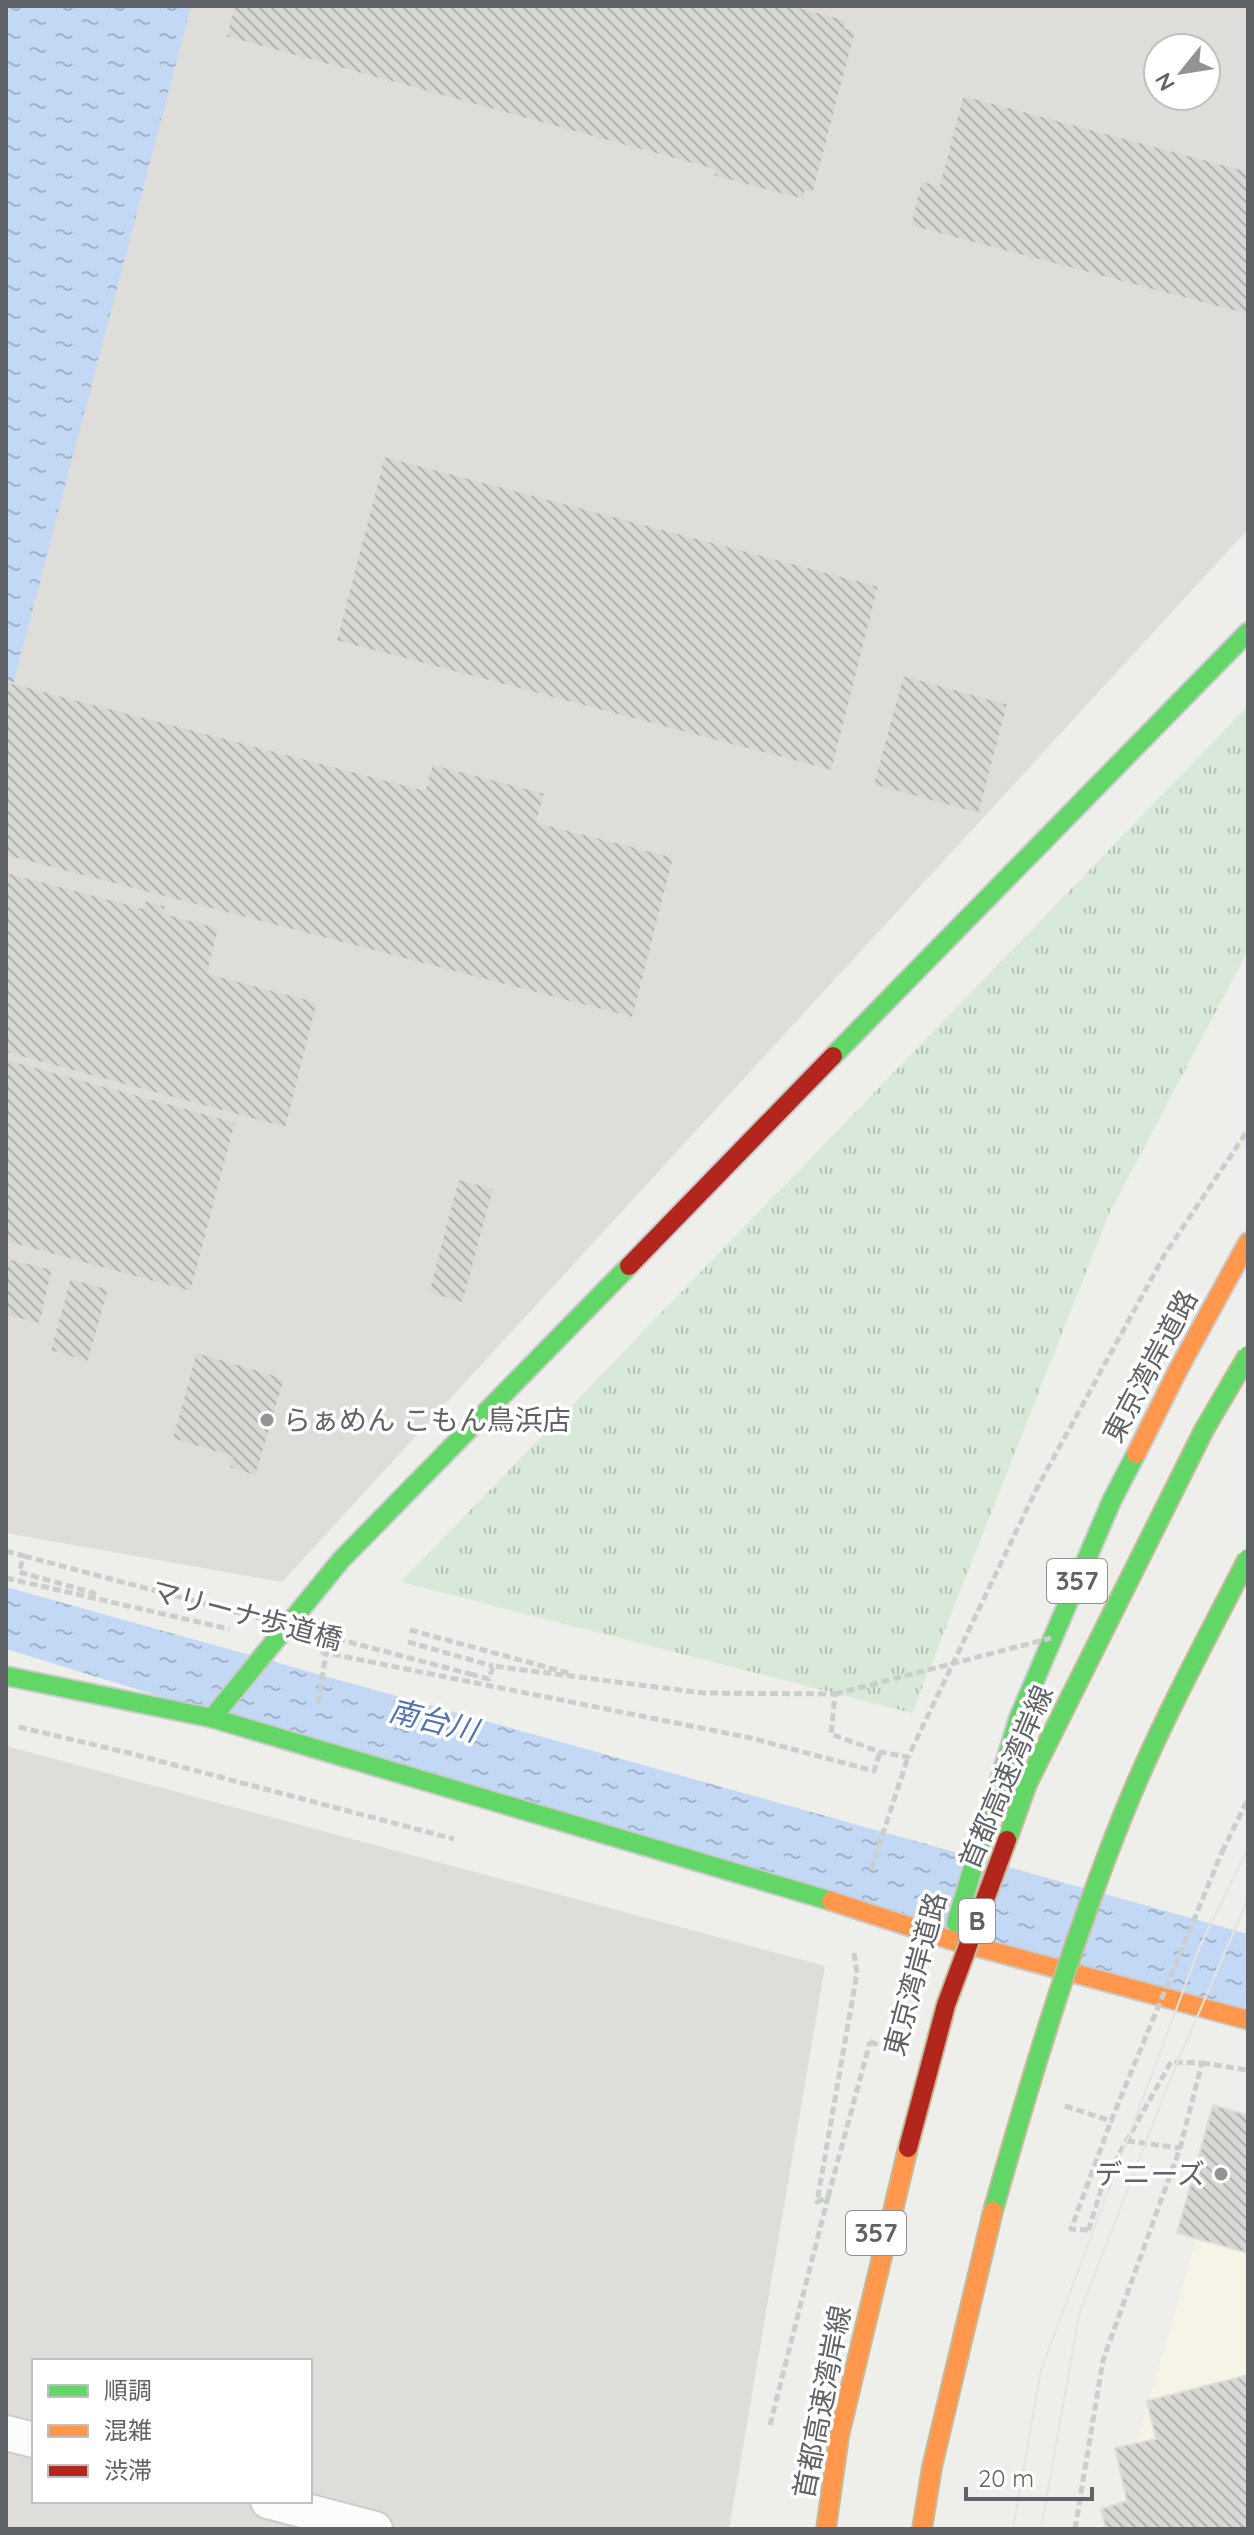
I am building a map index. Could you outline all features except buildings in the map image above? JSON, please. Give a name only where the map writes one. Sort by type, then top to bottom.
[{"type":"main road","points":[[212,1718],[341,1560],[1248,632]]},
{"type":"main road","name":"東京湾岸道路","points":[[816,2529],[829,2416],[951,1940],[1025,1703],[1112,1500],[1248,1242]]},
{"type":"main road","name":"首都高速湾岸線","points":[[826,2529],[842,2421],[891,2212],[946,2005],[1027,1784],[1204,1430],[1248,1355]]},
{"type":"main road","points":[[922,2529],[932,2467],[986,2235],[1041,2043],[1119,1824],[1184,1682],[1248,1558]]},
{"type":"main road","points":[[951,2463],[974,2317],[994,2236],[1028,2117],[1075,1973],[1128,1828],[1227,1618],[1248,1581]]},
{"type":"main road","points":[[6,1676],[212,1718],[858,1909],[951,1940],[1248,2020]]},
{"type":"street","points":[[6,2433],[32,2440]]},
{"type":"street","points":[[276,2503],[375,2529]]},
{"type":"path","points":[[828,2197],[817,2202],[857,1973],[854,1952],[845,1942],[908,1757],[1037,1488],[1165,1254],[1248,1130]]},
{"type":"path","name":"マリーナ歩道橋","points":[[6,1551],[489,1679],[493,1666]]},
{"type":"path","points":[[24,1556],[19,1572],[93,1596]]},
{"type":"path","points":[[6,1578],[243,1632]]},
{"type":"path","points":[[410,1630],[588,1678]]},
{"type":"path","points":[[408,1642],[493,1666],[703,1693],[835,1694],[831,1734],[880,1752],[908,1757]]},
{"type":"path","points":[[316,1650],[751,1738],[874,1771],[880,1752]]},
{"type":"path","points":[[318,1704],[326,1653]]},
{"type":"path","points":[[6,1724],[465,1841]]},
{"type":"path","points":[[1222,1852],[1248,1799]]},
{"type":"path","points":[[770,2425],[870,2042]]},
{"type":"path","points":[[1111,2121],[1071,2229],[1088,2232],[1103,2183],[1171,2062],[1248,2070]]},
{"type":"path","points":[[1075,2529],[1103,2360],[1180,2148],[1202,2063]]},
{"type":"path","points":[[1127,2141],[1180,2148]]},
{"type":"shaded area","points":[[185,6],[1248,6],[1248,529],[282,1582],[6,1533],[6,700]]},
{"type":"shaded area","points":[[6,1746],[825,1966],[729,2529],[6,2529]]},
{"type":"shaded area","points":[[1223,2148],[1248,2153],[1248,2529],[1120,2529],[1123,2489]]},
{"type":"green space","points":[[1248,706],[1248,950],[1109,1214],[912,1713],[401,1582]]},
{"type":"water","points":[[6,6],[191,6],[6,711]]},
{"type":"water","name":"南台川","points":[[6,1587],[1248,1934],[1248,2020],[951,1940],[6,1649]]},
{"type":"tram line","points":[[1013,2529],[1041,2370],[1200,1946],[1248,1848]]},
{"type":"tram line","points":[[1041,2529],[1079,2315],[1172,2075],[1248,1899]]},
{"type":"traffic: fast","points":[[833,1056],[1248,632]]},
{"type":"traffic: fast","points":[[212,1718],[341,1560],[629,1266]]},
{"type":"traffic: fast","points":[[1007,1840],[1027,1784],[1204,1430],[1248,1355]]},
{"type":"traffic: fast","points":[[956,1923],[1019,1717],[1112,1500],[1136,1454]]},
{"type":"traffic: fast","points":[[993,2211],[1051,2016],[1119,1825],[1164,1723],[1248,1558]]},
{"type":"traffic: fast","points":[[6,1676],[212,1718],[831,1901]]},
{"type":"traffic: slow","points":[[1136,1454],[1248,1242]]},
{"type":"traffic: slow","points":[[831,1901],[951,1940],[1248,2020]]},
{"type":"traffic: slow","points":[[826,2529],[839,2436],[908,2148]]},
{"type":"traffic: slow","points":[[922,2529],[932,2467],[993,2211]]},
{"type":"traffic: jam","points":[[629,1266],[833,1056]]},
{"type":"traffic: jam","points":[[908,2148],[946,2005],[1007,1840]]},
{"type":"place","name":"らぁめん こもん鳥浜店","points":[[267,1420]]},
{"type":"place","name":"デニーズ","points":[[1221,2174]]}]
